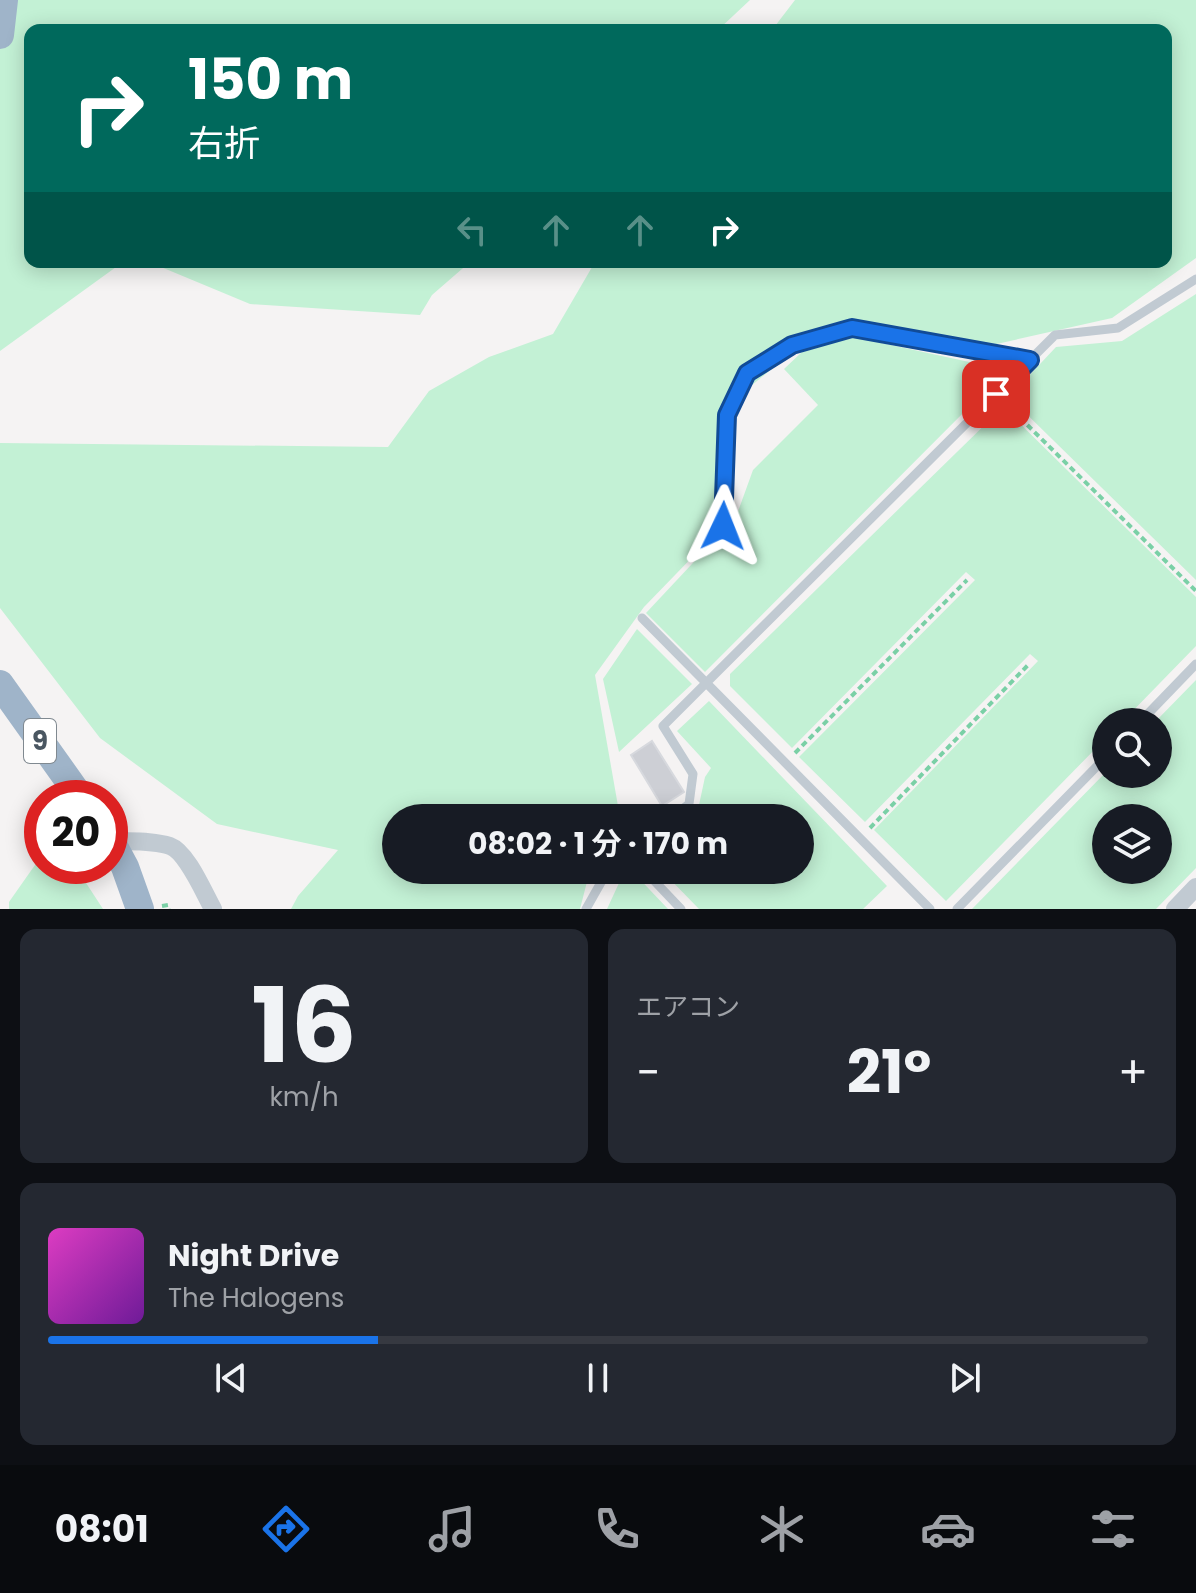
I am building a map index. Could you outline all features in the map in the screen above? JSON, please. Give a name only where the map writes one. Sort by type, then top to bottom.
[{"type":"highway","points":[[0,35],[4,0]]},
{"type":"highway","name":"9","points":[[0,684],[68,780]]},
{"type":"highway","points":[[128,875],[140,909]]},
{"type":"street","points":[[128,841],[172,847],[187,862],[213,909]]},
{"type":"street","points":[[1175,909],[1196,887]]},
{"type":"lane","points":[[689,804],[693,774],[663,726],[1055,335],[1118,328],[1196,279]]},
{"type":"lane","points":[[723,526],[727,415],[747,373],[792,345],[852,328],[1030,360]]},
{"type":"lane","points":[[642,618],[930,909]]},
{"type":"lane","points":[[1154,708],[1196,664]]},
{"type":"lane","points":[[957,909],[1092,771]]},
{"type":"lane","points":[[586,909],[600,884]]},
{"type":"lane","points":[[657,884],[681,909]]},
{"type":"path","points":[[996,394],[1196,591]]},
{"type":"path","points":[[785,763],[967,580]]},
{"type":"path","points":[[860,838],[1029,664]]},
{"type":"green space","points":[[0,0],[750,0],[724,24],[24,24],[24,268],[115,268],[0,351]]},
{"type":"green space","points":[[795,0],[1196,0],[1196,258],[1112,318],[983,347],[877,325],[808,339],[740,395],[707,542],[644,607],[595,675],[618,804],[382,804],[382,884],[586,884],[580,909],[291,909],[298,896],[338,850],[217,824],[100,738],[0,608],[0,443],[388,447],[429,391],[489,357],[553,334],[592,268],[1172,268],[1172,24],[777,24]]},
{"type":"green space","points":[[163,268],[463,268],[432,295],[420,315],[250,304]]},
{"type":"green space","points":[[1196,294],[1196,580],[1009,397],[1056,347],[1122,341]]},
{"type":"green space","points":[[854,337],[974,363],[994,382],[705,672],[646,613],[736,517],[753,470],[818,405],[784,369],[803,351]]},
{"type":"green space","points":[[1003,407],[1196,597],[1196,646],[1136,708],[1092,708],[1092,752],[946,901],[874,830],[1038,661],[1030,654],[865,822],[799,757],[975,580],[966,572],[792,748],[730,686],[730,674]]},
{"type":"green space","points":[[637,629],[692,684],[619,752],[603,679]]},
{"type":"green space","points":[[1196,680],[1196,868],[1156,909],[972,909],[1092,786],[1172,788],[1172,708],[1169,708]]},
{"type":"green space","points":[[709,701],[808,804],[699,804],[705,777],[711,768],[677,731]]},
{"type":"green space","points":[[814,810],[887,886],[863,909],[699,909],[675,884],[814,884]]},
{"type":"green space","points":[[24,881],[24,884],[87,884],[103,909],[9,909],[9,902]]},
{"type":"green space","points":[[619,884],[644,884],[668,909],[607,909]]},
{"type":"building","points":[[652,741],[684,792],[661,804],[631,755]]},
{"type":"route","points":[[723,526],[727,415],[747,373],[792,345],[852,328],[1030,360],[996,394]]}]
